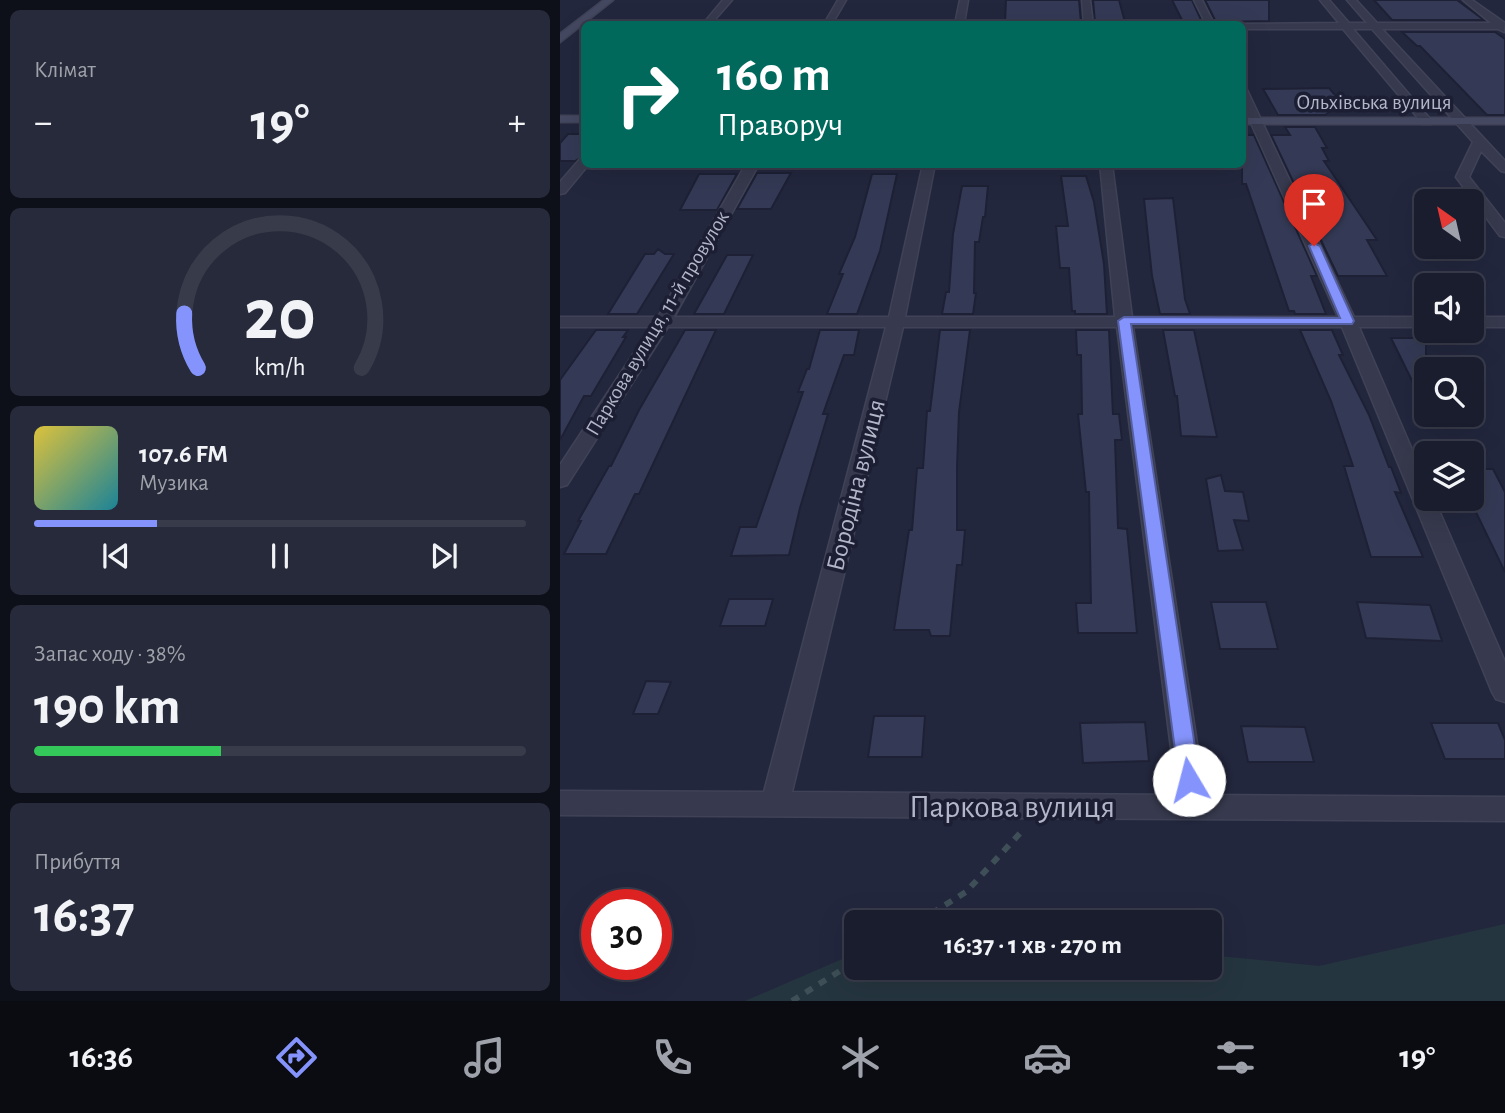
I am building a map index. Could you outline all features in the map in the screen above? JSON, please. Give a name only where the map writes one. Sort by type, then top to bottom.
[{"type":"street","points":[[582,21],[608,0]]},
{"type":"street","points":[[710,21],[728,0]]},
{"type":"street","points":[[830,21],[842,0]]},
{"type":"street","points":[[960,21],[964,0]]},
{"type":"street","points":[[1086,0],[1089,21]]},
{"type":"street","points":[[1198,0],[1208,21]]},
{"type":"street","points":[[1324,0],[1427,122]]},
{"type":"street","points":[[1351,0],[1505,168]]},
{"type":"street","points":[[1467,0],[1504,27]]},
{"type":"street","points":[[560,39],[581,22]]},
{"type":"street","points":[[1246,26],[1504,27]]},
{"type":"street","points":[[560,119],[581,119]]},
{"type":"street","points":[[1250,121],[1348,321],[1505,692]]},
{"type":"street","name":"Ольхівська вулиця","points":[[1250,121],[1505,121]]},
{"type":"street","points":[[1479,142],[1462,177],[1505,233]]},
{"type":"street","points":[[560,190],[581,166]]},
{"type":"street","name":"Паркова вулиця, 11-й провулок","points":[[560,481],[663,322],[751,168]]},
{"type":"street","name":"Бородіна вулиця","points":[[775,805],[896,322],[928,168]]},
{"type":"street","points":[[1106,168],[1124,321],[1193,807]]},
{"type":"street","points":[[560,321],[1414,322]]},
{"type":"street","points":[[1484,322],[1505,322]]},
{"type":"street","name":"Паркова вулиця","points":[[560,803],[1505,809]]},
{"type":"path","points":[[937,910],[966,892],[1045,806]]},
{"type":"path","points":[[792,1001],[844,968]]},
{"type":"shaded area","points":[[1505,924],[1505,1001],[745,1001],[844,958],[844,980],[1222,980],[1222,956],[1319,966]]},
{"type":"building","points":[[1006,0],[1079,0],[1081,21],[1005,21]]},
{"type":"building","points":[[1093,0],[1119,0],[1125,21],[1095,21]]},
{"type":"building","points":[[1172,0],[1192,0],[1202,21],[1182,21]]},
{"type":"building","points":[[1205,0],[1269,0],[1269,21],[1216,21]]},
{"type":"building","points":[[1374,0],[1457,0],[1484,20],[1392,20]]},
{"type":"building","points":[[1402,32],[1495,32],[1505,39],[1505,115],[1487,115],[1420,46]]},
{"type":"building","points":[[1329,88],[1342,103],[1325,115],[1278,115],[1263,89]]},
{"type":"building","points":[[1285,127],[1315,127],[1327,148],[1322,148],[1329,161],[1324,161],[1377,240],[1367,240],[1387,276],[1338,276],[1271,135],[1290,135]]},
{"type":"building","points":[[568,134],[581,134],[581,158],[575,161],[560,161],[560,143]]},
{"type":"building","points":[[1246,135],[1254,135],[1317,276],[1311,276],[1326,314],[1295,314],[1294,311],[1289,311],[1246,184],[1242,184],[1242,168],[1246,168]]},
{"type":"building","points":[[757,173],[791,173],[771,209],[737,209]]},
{"type":"building","points":[[699,174],[737,174],[717,210],[680,210]]},
{"type":"building","points":[[872,174],[897,174],[880,251],[857,314],[827,314],[843,274],[839,274],[855,237]]},
{"type":"building","points":[[1061,176],[1086,176],[1094,202],[1104,264],[1107,314],[1075,314],[1075,311],[1072,311],[1069,268],[1060,268],[1056,226],[1068,226]]},
{"type":"building","points":[[962,186],[988,186],[985,217],[979,242],[975,242],[976,293],[973,314],[942,314],[946,292],[949,292],[953,234]]},
{"type":"building","points":[[1173,198],[1185,299],[1190,314],[1160,314],[1152,276],[1144,199]]},
{"type":"building","points":[[658,249],[665,254],[674,254],[637,314],[608,314],[645,254],[654,254]]},
{"type":"building","points":[[727,255],[753,255],[724,314],[694,314]]},
{"type":"building","points":[[596,330],[628,330],[591,396],[584,396],[560,440],[560,380]]},
{"type":"building","points":[[685,330],[716,330],[639,494],[635,494],[606,554],[564,554],[581,521],[578,521]]},
{"type":"building","points":[[820,330],[859,330],[854,355],[844,355],[823,414],[828,414],[789,555],[731,556],[740,527],[756,527],[803,392],[798,392],[809,369]]},
{"type":"building","points":[[940,330],[970,330],[959,412],[957,467],[957,530],[965,530],[962,565],[957,565],[950,636],[931,636],[929,630],[894,630],[909,530],[912,530],[917,468],[923,468],[927,411],[930,411]]},
{"type":"building","points":[[1076,330],[1109,330],[1113,414],[1119,414],[1122,440],[1115,440],[1118,528],[1127,529],[1137,633],[1078,633],[1076,603],[1091,603],[1089,492],[1086,492],[1078,414],[1082,414],[1081,355],[1077,355]]},
{"type":"building","points":[[1163,330],[1194,330],[1217,437],[1181,436],[1177,396]]},
{"type":"building","points":[[1300,330],[1332,330],[1343,355],[1339,355],[1391,467],[1401,493],[1395,492],[1423,557],[1371,557],[1344,466],[1353,466],[1331,401]]},
{"type":"building","points":[[1391,338],[1414,338],[1414,343],[1426,343],[1426,357],[1414,357],[1414,385]]},
{"type":"building","points":[[1484,469],[1493,469],[1505,492],[1505,572],[1475,511],[1484,511]]},
{"type":"building","points":[[1221,475],[1225,491],[1243,492],[1249,521],[1234,520],[1243,550],[1218,551],[1206,479]]},
{"type":"building","points":[[729,599],[773,599],[765,626],[720,626]]},
{"type":"building","points":[[1211,602],[1266,602],[1278,649],[1220,649]]},
{"type":"building","points":[[1357,602],[1430,605],[1442,641],[1366,638]]},
{"type":"building","points":[[646,681],[671,682],[658,714],[633,714]]},
{"type":"building","points":[[874,716],[925,716],[922,757],[868,757]]},
{"type":"building","points":[[1145,722],[1149,761],[1083,763],[1080,723]]},
{"type":"building","points":[[1431,723],[1498,723],[1505,740],[1505,759],[1445,759]]},
{"type":"building","points":[[1241,726],[1305,727],[1314,762],[1248,762]]},
{"type":"route","points":[[1189,780],[1124,321],[1348,321],[1314,246]]}]
